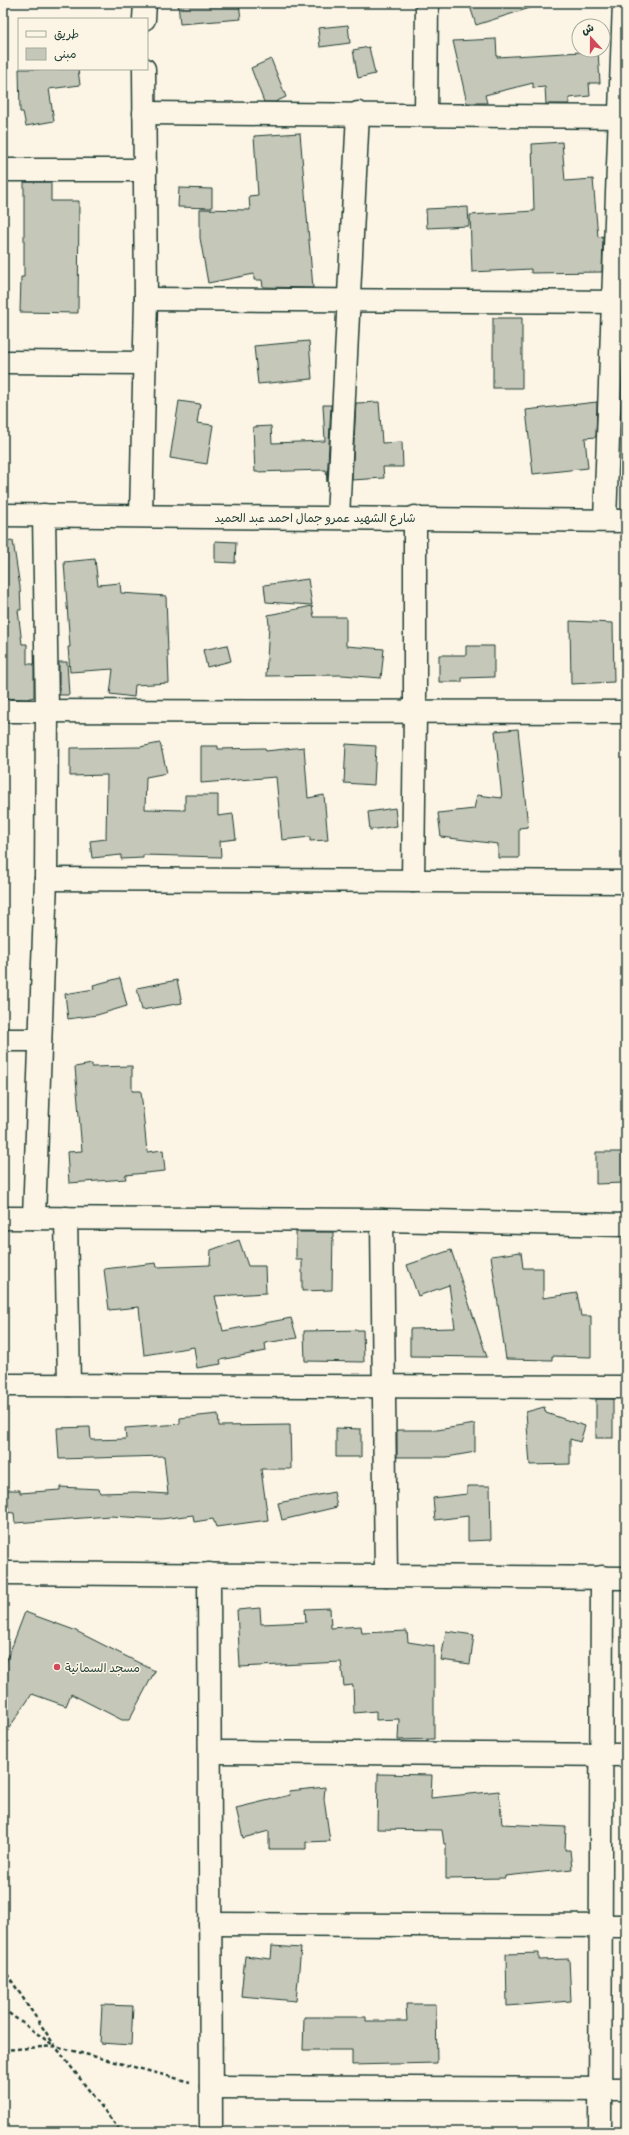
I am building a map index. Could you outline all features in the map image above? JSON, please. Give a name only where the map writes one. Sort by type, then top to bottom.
[{"type":"street","points":[[144,18],[145,3]]},
{"type":"street","points":[[426,114],[427,3]]},
{"type":"street","points":[[615,521],[624,3]]},
{"type":"street","points":[[141,516],[146,299],[144,70]]},
{"type":"street","points":[[144,113],[358,113],[623,117]]},
{"type":"street","points":[[338,517],[350,300],[358,113]]},
{"type":"street","points":[[3,170],[145,170]]},
{"type":"street","points":[[146,299],[619,302]]},
{"type":"street","points":[[3,362],[144,363]]},
{"type":"street","name":"شارع الشهيد عمرو جمال احمد عبد الحميد","points":[[3,515],[415,517],[615,521]]},
{"type":"street","points":[[34,1218],[46,879],[47,710],[44,515]]},
{"type":"street","points":[[413,881],[416,712],[415,517]]},
{"type":"street","points":[[3,711],[626,712]]},
{"type":"street","points":[[46,879],[626,882]]},
{"type":"street","points":[[3,1040],[40,1040]]},
{"type":"street","points":[[3,1218],[382,1220],[626,1225]]},
{"type":"street","points":[[66,1218],[69,1385]]},
{"type":"street","points":[[382,1220],[386,1576]]},
{"type":"street","points":[[3,1385],[626,1387]]},
{"type":"street","points":[[3,1573],[626,1578]]},
{"type":"street","points":[[209,1574],[211,2132]]},
{"type":"street","points":[[600,2132],[602,1577]]},
{"type":"street","points":[[210,1752],[626,1755]]},
{"type":"street","points":[[210,1924],[626,1926]]},
{"type":"street","points":[[211,2087],[626,2089]]},
{"type":"path","points":[[3,1968],[55,2046],[121,2132]]},
{"type":"path","points":[[3,2009],[55,2046]]},
{"type":"path","points":[[3,2050],[55,2046],[211,2087]]},
{"type":"building","points":[[178,3],[239,3],[241,19],[180,24]]},
{"type":"building","points":[[469,3],[533,3],[533,7],[476,25]]},
{"type":"building","points":[[348,25],[350,43],[320,47],[318,28]]},
{"type":"building","points":[[496,39],[497,57],[571,53],[571,58],[598,58],[600,83],[589,83],[590,96],[569,98],[569,104],[546,104],[545,87],[533,88],[533,83],[485,95],[487,103],[467,103],[453,41]]},
{"type":"building","points":[[369,47],[375,74],[358,78],[353,50]]},
{"type":"building","points":[[271,59],[286,97],[275,102],[264,102],[251,68]]},
{"type":"building","points":[[19,70],[78,70],[80,85],[49,89],[54,121],[26,126],[23,112],[20,112]]},
{"type":"building","points":[[300,133],[313,288],[263,287],[262,280],[254,280],[254,274],[208,283],[200,238],[200,209],[250,210],[249,196],[258,195],[254,136]]},
{"type":"building","points":[[562,142],[565,181],[593,179],[598,237],[603,236],[602,272],[531,273],[531,269],[472,272],[470,215],[534,211],[532,144]]},
{"type":"building","points":[[24,182],[51,182],[51,201],[79,201],[78,313],[20,312],[21,277],[24,277]]},
{"type":"building","points":[[179,188],[212,189],[212,208],[178,207]]},
{"type":"building","points":[[468,207],[469,226],[427,228],[426,209]]},
{"type":"building","points":[[493,318],[522,318],[522,388],[493,388]]},
{"type":"building","points":[[309,341],[312,379],[258,384],[254,346]]},
{"type":"building","points":[[626,398],[626,433],[621,434],[622,399]]},
{"type":"building","points":[[179,401],[200,404],[197,423],[213,425],[207,464],[170,458]]},
{"type":"building","points":[[379,402],[382,443],[402,442],[403,467],[383,467],[384,478],[352,480],[356,403]]},
{"type":"building","points":[[597,402],[596,437],[585,438],[588,468],[533,474],[526,410]]},
{"type":"building","points":[[323,405],[331,405],[327,482],[326,470],[255,472],[253,427],[271,426],[272,443],[325,441]]},
{"type":"building","points":[[13,541],[20,587],[21,610],[18,610],[22,644],[27,644],[27,664],[34,664],[34,697],[27,699],[3,698],[3,542]]},
{"type":"building","points":[[215,541],[236,542],[235,563],[215,562]]},
{"type":"building","points":[[95,559],[98,585],[120,583],[121,593],[166,596],[169,683],[135,685],[134,697],[110,694],[113,669],[70,672],[68,647],[70,647],[64,562]]},
{"type":"building","points":[[308,579],[312,605],[266,602],[264,585]]},
{"type":"building","points":[[312,606],[314,617],[346,617],[346,646],[384,649],[381,678],[342,675],[266,676],[269,625],[268,615]]},
{"type":"building","points":[[570,621],[613,623],[614,682],[571,684]]},
{"type":"building","points":[[227,645],[231,661],[207,667],[203,650]]},
{"type":"building","points":[[466,646],[494,646],[494,677],[462,678],[462,682],[439,682],[439,655],[466,655]]},
{"type":"building","points":[[59,662],[67,662],[69,695],[59,695]]},
{"type":"building","points":[[518,729],[528,827],[519,828],[519,858],[498,858],[498,844],[441,837],[438,813],[474,809],[477,795],[502,798],[495,731]]},
{"type":"building","points":[[160,743],[167,773],[146,777],[145,809],[185,810],[185,795],[218,795],[218,816],[233,814],[236,839],[220,841],[221,857],[143,855],[143,858],[121,859],[121,855],[92,858],[90,841],[106,839],[107,775],[70,776],[70,748],[140,747]]},
{"type":"building","points":[[346,744],[376,746],[374,785],[344,783]]},
{"type":"building","points":[[201,746],[218,746],[218,749],[265,748],[266,751],[304,747],[308,798],[324,795],[328,840],[310,841],[310,837],[282,840],[276,777],[201,783]]},
{"type":"building","points":[[395,808],[397,826],[370,830],[368,812]]},
{"type":"building","points":[[120,978],[127,1006],[97,1015],[68,1019],[65,994],[94,989],[93,985]]},
{"type":"building","points":[[177,980],[182,1003],[142,1010],[137,988]]},
{"type":"building","points":[[92,1064],[92,1067],[132,1066],[132,1091],[141,1091],[147,1152],[163,1150],[165,1171],[125,1175],[126,1179],[69,1183],[67,1152],[82,1151],[75,1067]]},
{"type":"building","points":[[596,1152],[624,1152],[624,1183],[596,1184]]},
{"type":"building","points":[[296,1232],[333,1232],[332,1290],[302,1291],[302,1260],[296,1260]]},
{"type":"building","points":[[239,1240],[248,1266],[265,1266],[266,1293],[215,1296],[223,1331],[291,1318],[297,1338],[265,1343],[266,1351],[220,1360],[221,1364],[197,1368],[194,1347],[144,1355],[139,1307],[109,1310],[104,1269],[156,1263],[157,1267],[210,1265],[211,1250]]},
{"type":"building","points":[[451,1250],[487,1357],[410,1356],[410,1329],[455,1328],[449,1285],[418,1296],[407,1265]]},
{"type":"building","points":[[521,1252],[523,1268],[543,1268],[543,1298],[577,1293],[581,1316],[591,1316],[591,1357],[552,1356],[552,1360],[506,1359],[491,1256]]},
{"type":"building","points":[[363,1330],[364,1362],[305,1361],[304,1331]]},
{"type":"building","points":[[596,1399],[613,1399],[613,1438],[596,1438]]},
{"type":"building","points":[[544,1407],[546,1413],[585,1426],[580,1442],[570,1439],[570,1464],[530,1465],[526,1412]]},
{"type":"building","points":[[218,1414],[219,1426],[290,1425],[291,1469],[261,1469],[268,1520],[216,1527],[213,1519],[194,1522],[193,1515],[161,1519],[110,1516],[15,1523],[14,1513],[3,1512],[3,1490],[20,1490],[20,1493],[60,1490],[60,1487],[99,1489],[100,1493],[136,1492],[168,1494],[164,1456],[59,1459],[57,1428],[90,1427],[91,1440],[126,1439],[125,1428],[180,1424],[180,1418]]},
{"type":"building","points":[[475,1424],[475,1452],[447,1457],[397,1457],[397,1430],[437,1430]]},
{"type":"building","points":[[336,1428],[361,1429],[361,1457],[336,1457]]},
{"type":"building","points":[[467,1486],[490,1486],[491,1540],[468,1541],[468,1516],[435,1520],[433,1498],[467,1494]]},
{"type":"building","points":[[334,1492],[337,1507],[282,1520],[278,1503]]},
{"type":"building","points":[[260,1608],[261,1624],[306,1622],[305,1609],[330,1608],[331,1628],[361,1626],[362,1633],[407,1631],[408,1642],[434,1646],[434,1739],[398,1740],[399,1719],[376,1720],[376,1711],[354,1713],[353,1685],[344,1686],[341,1662],[240,1667],[237,1610]]},
{"type":"building","points":[[25,1612],[74,1630],[155,1671],[129,1720],[122,1720],[71,1694],[66,1706],[32,1694],[3,1737],[3,1670]]},
{"type":"building","points":[[446,1631],[474,1635],[470,1664],[441,1660]]},
{"type":"building","points":[[378,1774],[432,1775],[431,1798],[499,1791],[502,1824],[566,1827],[565,1850],[570,1850],[572,1869],[505,1876],[505,1878],[446,1879],[446,1844],[444,1844],[442,1830],[377,1829]]},
{"type":"building","points":[[325,1787],[324,1799],[330,1841],[306,1842],[306,1849],[269,1849],[269,1831],[243,1838],[236,1808],[290,1795],[289,1791]]},
{"type":"building","points":[[272,1946],[301,1948],[296,2001],[241,1996],[245,1956],[271,1959]]},
{"type":"building","points":[[539,1953],[539,1960],[569,1959],[571,2001],[507,2006],[506,1954]]},
{"type":"building","points":[[406,2004],[436,2004],[437,2063],[352,2065],[352,2050],[303,2050],[304,2017],[366,2017],[366,2021],[407,2021]]},
{"type":"building","points":[[102,2005],[133,2006],[131,2045],[100,2043]]},
{"type":"place","name":"مسجد السمانية","points":[[57,1667]]}]
